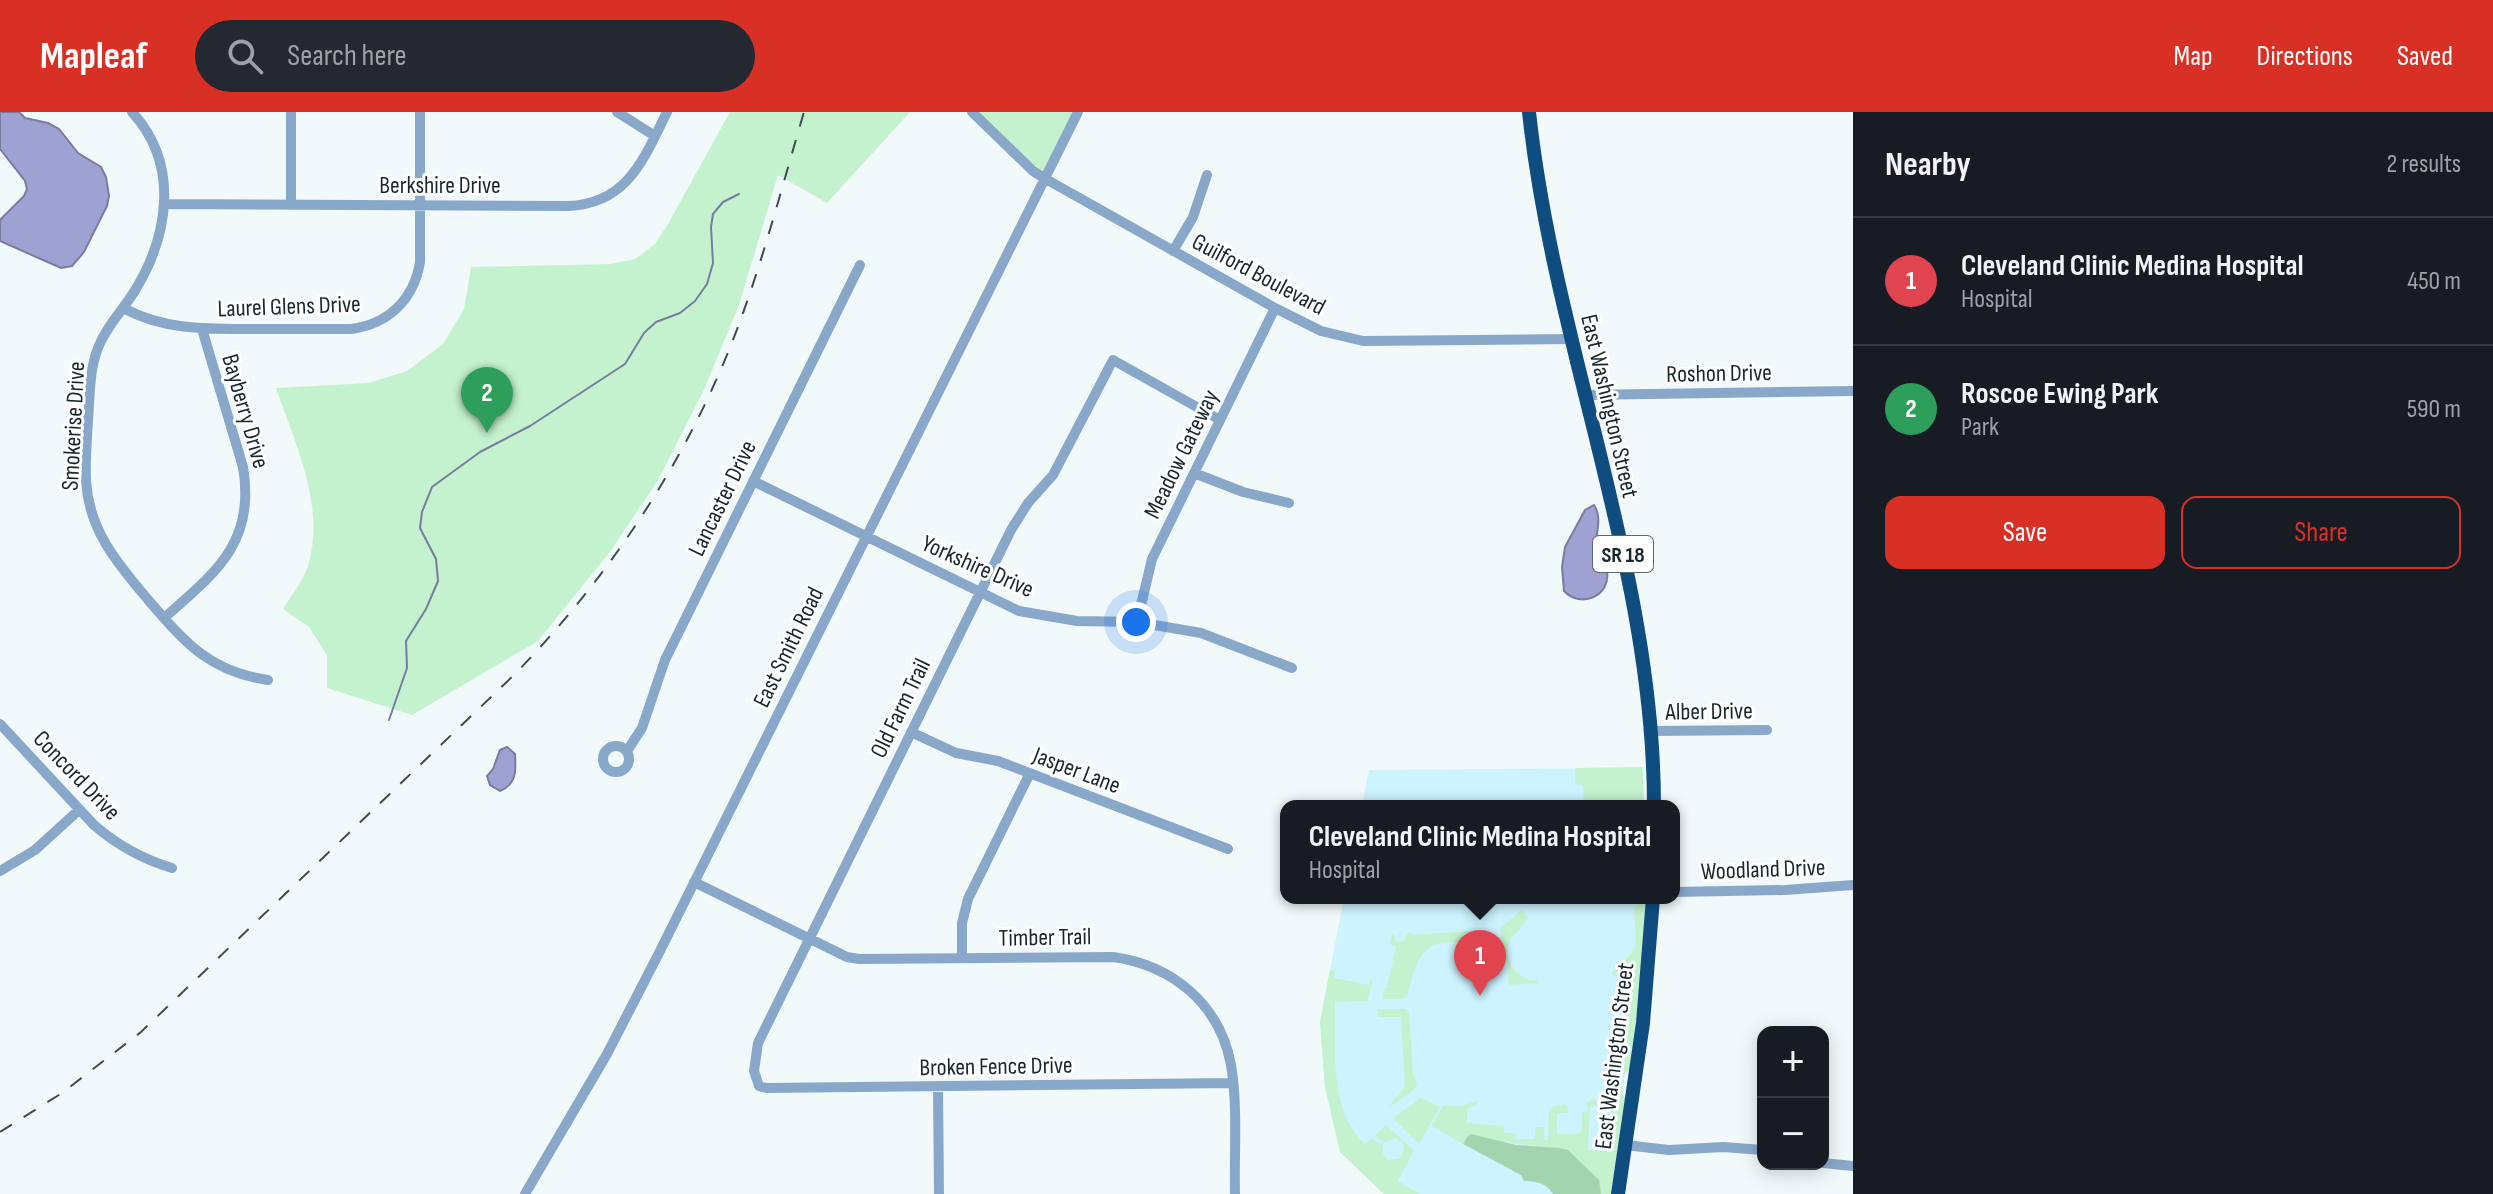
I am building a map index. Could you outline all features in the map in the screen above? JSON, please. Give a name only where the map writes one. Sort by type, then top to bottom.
[{"type":"highway","name":"East Washington Street","points":[[1529,112],[1544,214],[1641,640],[1652,731],[1654,800]]},
{"type":"highway","name":"East Washington Street","points":[[1618,1194],[1643,1023],[1653,904]]},
{"type":"street","name":"Smokerise Drive","points":[[132,112],[146,130],[159,158],[165,204],[157,241],[143,277],[104,334],[93,362],[86,484],[92,516],[114,559],[188,645],[212,663],[268,680]]},
{"type":"street","points":[[291,112],[291,204]]},
{"type":"street","name":"Laurel Glens Drive","points":[[123,308],[168,326],[202,329],[351,329],[382,320],[409,295],[418,274],[420,112]]},
{"type":"street","points":[[617,112],[655,136]]},
{"type":"street","name":"Berkshire Drive","points":[[165,204],[568,206],[588,203],[602,199],[625,184],[641,164],[667,112]]},
{"type":"street","name":"Guilford Boulevard","points":[[972,112],[1044,178],[1321,331],[1363,341],[1572,339]]},
{"type":"street","name":"East Smith Road","points":[[525,1194],[607,1054],[1078,112]]},
{"type":"street","points":[[1173,251],[1193,217],[1207,175]]},
{"type":"street","name":"Lancaster Drive","points":[[627,751],[642,728],[665,660],[860,265]]},
{"type":"street","name":"Meadow Gateway","points":[[1137,622],[1152,559],[1275,308]]},
{"type":"street","name":"Bayberry Drive","points":[[164,618],[223,563],[238,537],[245,510],[243,467],[202,329]]},
{"type":"street","name":"Old Farm Trail","points":[[759,1086],[754,1063],[758,1043],[1011,530],[1028,503],[1053,475],[1113,360],[1220,420]]},
{"type":"street","name":"Roshon Drive","points":[[1585,395],[1853,391]]},
{"type":"street","points":[[1194,473],[1243,492],[1289,503]]},
{"type":"street","name":"Yorkshire Drive","points":[[753,481],[1019,611],[1077,621],[1137,622],[1201,633],[1292,668]]},
{"type":"street","name":"Concord Drive","points":[[0,724],[94,825],[139,856],[172,868]]},
{"type":"street","name":"Alber Drive","points":[[1652,731],[1767,730]]},
{"type":"street","name":"Jasper Lane","points":[[911,732],[956,753],[998,761],[1228,849]]},
{"type":"street","points":[[962,958],[962,923],[968,899],[1030,773]]},
{"type":"street","points":[[0,871],[35,850],[79,810]]},
{"type":"street","name":"Timber Trail","points":[[694,882],[809,940],[859,959],[1113,957],[1159,969],[1196,995],[1216,1023],[1228,1052],[1233,1083],[1235,1194]]},
{"type":"street","name":"Woodland Drive","points":[[1680,892],[1853,885]]},
{"type":"street","name":"Broken Fence Drive","points":[[759,1086],[1233,1083]]},
{"type":"street","points":[[938,1086],[939,1194]]},
{"type":"street","points":[[1625,1145],[1669,1150],[1723,1147],[1757,1150]]},
{"type":"street","points":[[1829,1164],[1853,1166]]},
{"type":"shaded area","points":[[1641,768],[1643,800],[1363,800],[1369,770]]},
{"type":"shaded area","points":[[1343,904],[1643,904],[1643,929],[1627,1060],[1607,1194],[1384,1194],[1340,1152],[1325,1087],[1320,1022]]},
{"type":"green space","points":[[730,112],[910,112],[827,203],[778,175],[739,305],[703,392],[657,482],[609,553],[538,641],[412,715],[327,688],[327,655],[309,627],[283,609],[308,566],[313,544],[313,521],[306,476],[276,388],[369,383],[407,371],[443,344],[464,309],[471,267],[611,264],[635,259],[655,244],[668,224]]},
{"type":"green space","points":[[975,112],[1075,112],[1043,176]]},
{"type":"green space","points":[[1643,767],[1644,800],[1584,800],[1583,786],[1575,784],[1575,768]]},
{"type":"green space","points":[[1648,905],[1644,967],[1630,1069],[1625,1074],[1614,1072],[1612,1067],[1619,1035],[1619,1003],[1625,1002],[1620,975],[1613,976],[1612,973],[1634,948],[1635,906]]},
{"type":"green space","points":[[1522,910],[1528,918],[1511,939],[1509,962],[1518,974],[1539,981],[1539,985],[1509,985],[1500,928]]},
{"type":"green space","points":[[1472,931],[1473,935],[1485,938],[1476,939],[1476,945],[1435,945],[1421,957],[1407,997],[1383,999],[1396,946],[1390,944],[1392,934],[1396,942],[1404,941],[1407,933],[1411,932],[1412,935]]},
{"type":"green space","points":[[1330,970],[1335,971],[1334,978],[1369,985],[1371,978],[1373,981],[1367,1001],[1335,1002],[1336,1078],[1345,1114],[1365,1144],[1371,1139],[1383,1145],[1383,1154],[1388,1160],[1399,1159],[1404,1149],[1396,1138],[1385,1142],[1375,1136],[1386,1125],[1414,1150],[1398,1181],[1420,1194],[1384,1194],[1340,1152],[1325,1087],[1320,1022]]},
{"type":"green space","points":[[1378,1009],[1405,1009],[1409,1012],[1413,1074],[1417,1084],[1415,1089],[1388,1108],[1405,1086],[1401,1017],[1378,1017]]},
{"type":"green space","points":[[1611,1084],[1620,1086],[1625,1099],[1611,1194],[1601,1194],[1598,1180],[1568,1150],[1467,1137],[1463,1144],[1432,1126],[1443,1105],[1460,1106],[1478,1101],[1467,1109],[1467,1123],[1504,1126],[1504,1133],[1515,1133],[1516,1139],[1535,1139],[1535,1127],[1544,1127],[1544,1140],[1548,1140],[1552,1107],[1566,1104],[1568,1107],[1568,1113],[1557,1113],[1557,1134],[1580,1134],[1582,1113],[1588,1111],[1586,1103],[1595,1098],[1597,1105],[1590,1106],[1588,1150],[1609,1151],[1611,1111],[1605,1110],[1604,1099],[1606,1089]]},
{"type":"green space","points":[[1421,1098],[1440,1107],[1419,1144],[1393,1118]]},
{"type":"green space","points":[[1471,1134],[1516,1145],[1568,1150],[1599,1180],[1601,1194],[1553,1194],[1541,1183],[1524,1181],[1521,1175],[1463,1144]]},
{"type":"water","points":[[0,112],[19,112],[25,118],[59,129],[78,153],[101,167],[106,177],[107,206],[84,252],[72,266],[61,268],[0,241],[0,220],[27,189],[25,181],[0,149]]},
{"type":"water","points":[[1594,505],[1598,521],[1596,548],[1606,568],[1607,580],[1600,593],[1578,599],[1564,591],[1562,567],[1565,547],[1585,510]]},
{"type":"water","points":[[507,747],[515,754],[515,771],[510,785],[500,791],[490,785],[487,776],[500,750]]},
{"type":"waterway","points":[[389,720],[407,668],[406,641],[426,609],[438,581],[436,559],[420,528],[422,512],[432,487],[480,452],[530,426],[625,364],[644,333],[656,322],[680,313],[695,301],[707,284],[713,263],[713,214],[723,202],[739,194]]},
{"type":"railway","points":[[0,1132],[62,1093],[141,1032],[515,674],[581,600],[639,520],[690,435],[711,391],[752,288],[804,112]]},
{"type":"place","name":"Roscoe Ewing Park","points":[[487,433]]},
{"type":"place","name":"Cleveland Clinic Medina Hospital","points":[[1480,996]]}]
